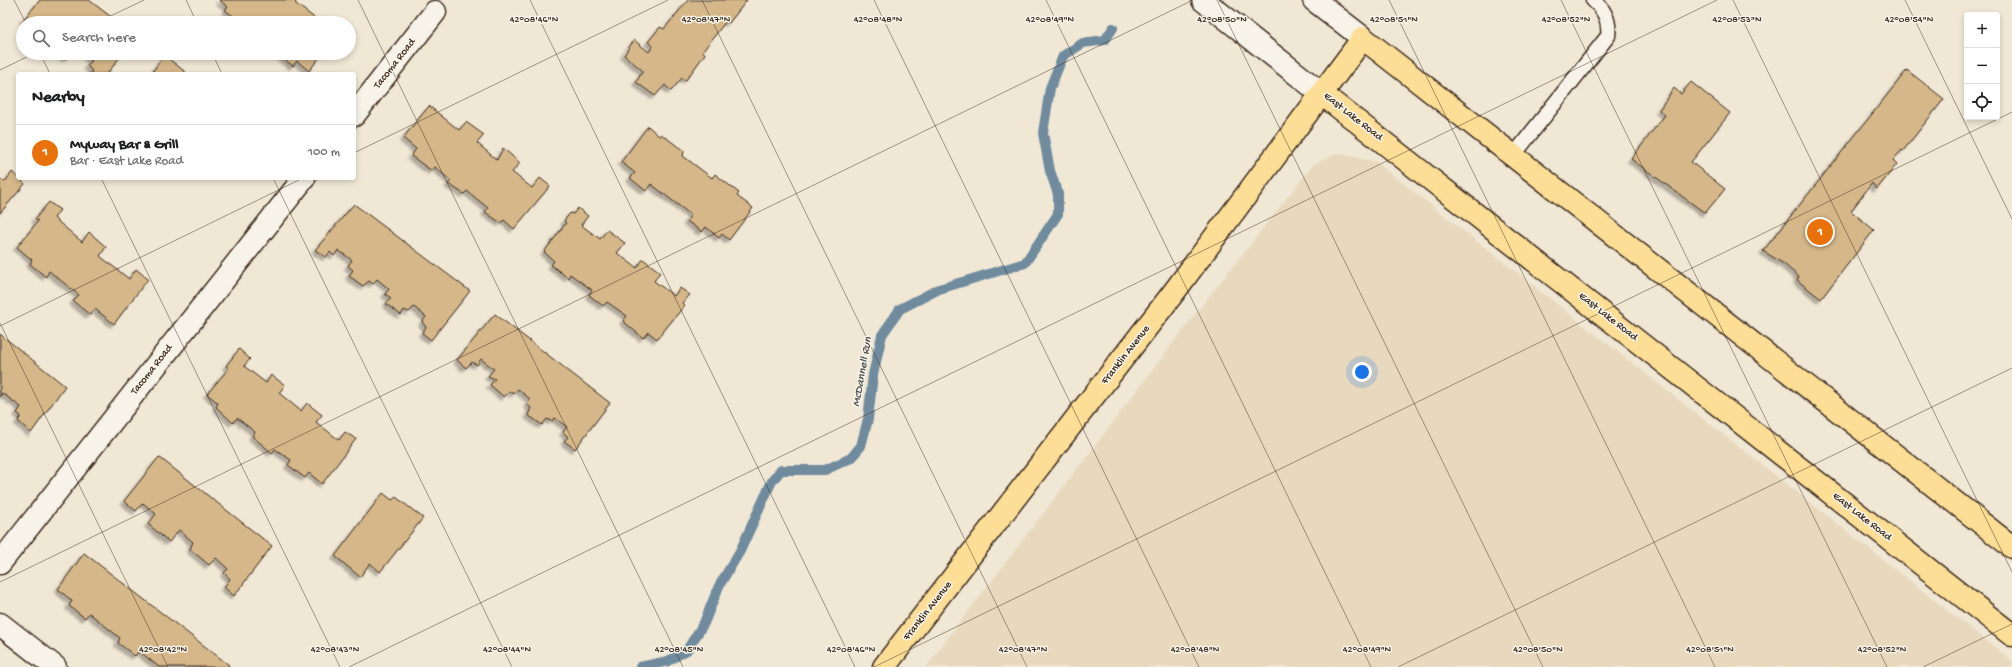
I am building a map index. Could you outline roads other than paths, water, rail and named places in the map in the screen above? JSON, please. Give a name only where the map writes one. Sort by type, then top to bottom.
[{"type":"main road","name":"Franklin Avenue","points":[[884,667],[1179,286],[1363,38]]},
{"type":"main road","points":[[1363,38],[2012,547]]},
{"type":"main road","name":"East Lake Road","points":[[1322,94],[2012,635]]},
{"type":"street","name":"East Lake Road","points":[[1203,0],[1322,94]]},
{"type":"street","points":[[1314,0],[1363,38]]},
{"type":"street","name":"Tacoma Road","points":[[356,112],[435,12]]},
{"type":"street","name":"Tacoma Road","points":[[0,563],[302,180]]},
{"type":"street","points":[[0,624],[55,667]]},
{"type":"lane","points":[[1513,156],[1608,36],[1609,30],[1605,15],[1599,5],[1593,0]]},
{"type":"waterway","name":"McDannell Run","points":[[640,667],[668,661],[687,650],[704,623],[719,586],[740,551],[772,481],[781,470],[825,470],[851,458],[861,446],[868,419],[873,375],[882,335],[900,309],[939,289],[1025,263],[1058,214],[1058,194],[1050,171],[1043,133],[1050,88],[1063,56],[1083,43],[1105,40],[1113,28]]},
{"type":"place","name":"Myway Bar & Grill","points":[[1820,232]]}]
